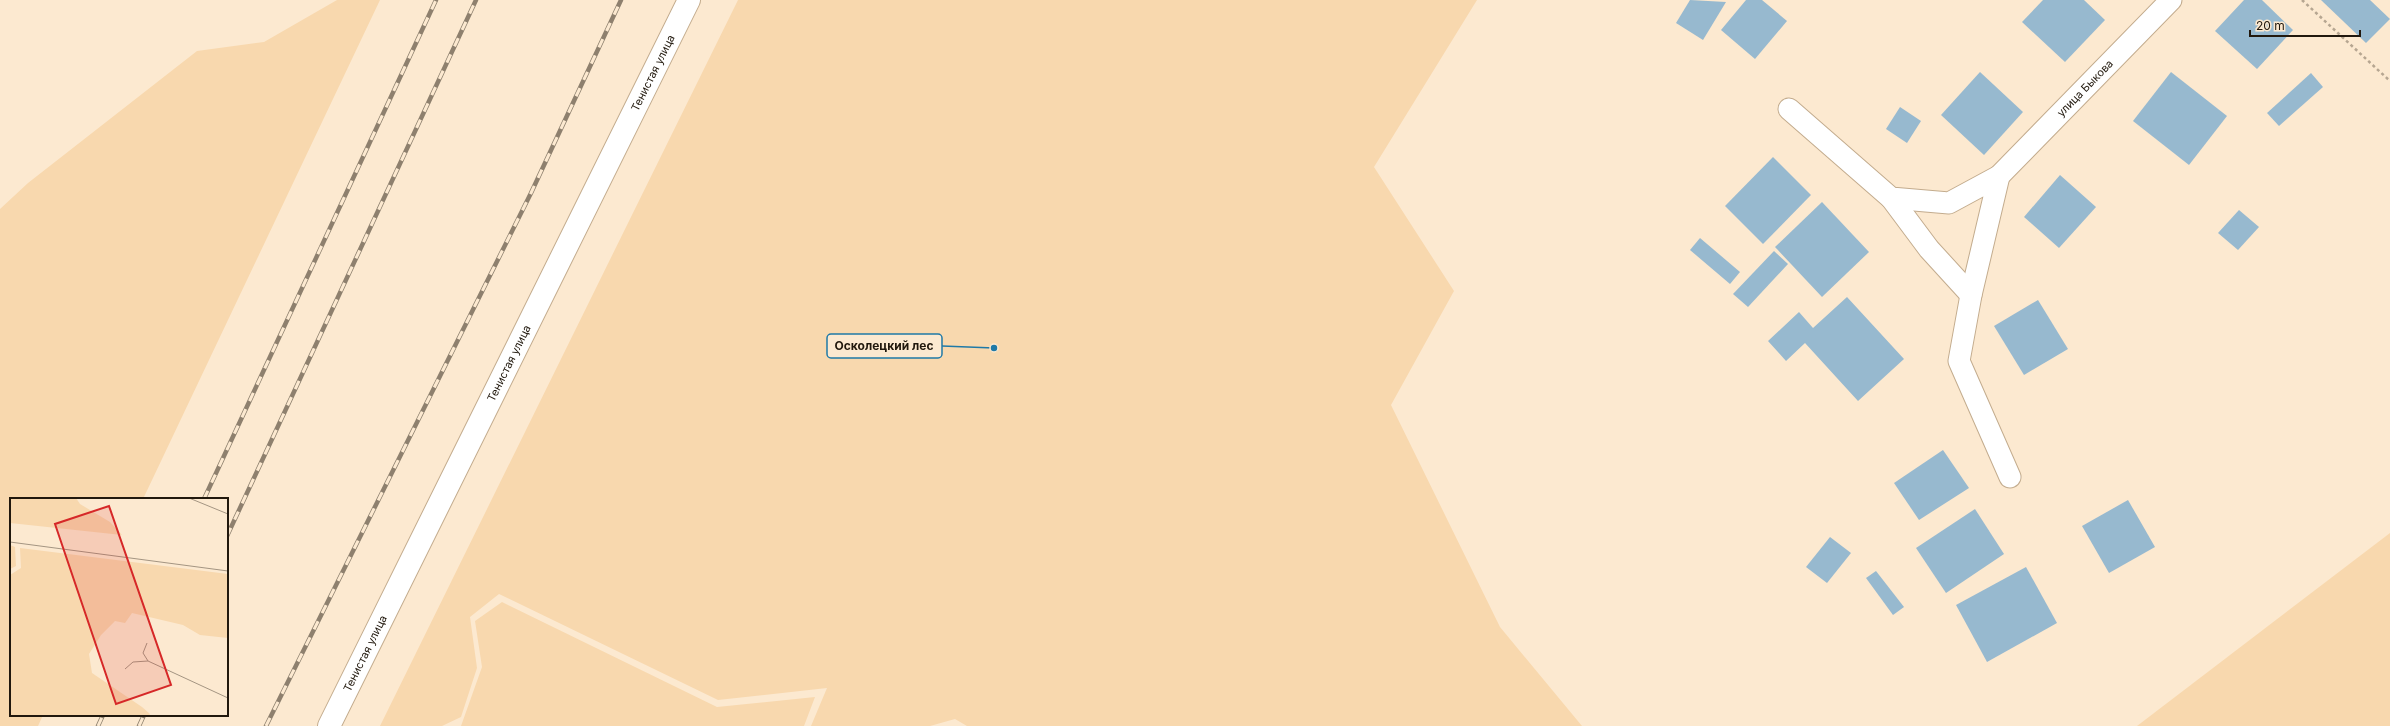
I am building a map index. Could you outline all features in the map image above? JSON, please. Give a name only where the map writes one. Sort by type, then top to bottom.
[{"type":"street","name":"Тенистая улица","points":[[329,726],[689,0]]},
{"type":"lane","name":"улица Быкова","points":[[1999,176],[2171,0]]},
{"type":"lane","points":[[1789,109],[1891,198],[1929,249],[1971,294]]},
{"type":"lane","points":[[1891,198],[1949,203],[1999,176]]},
{"type":"lane","points":[[1999,176],[1971,294],[1959,361],[2010,477]]},
{"type":"path","points":[[2302,0],[2390,81]]},
{"type":"shaded area","points":[[337,0],[380,0],[143,498],[10,498],[10,716],[43,716],[38,726],[0,726],[0,209],[28,183],[197,51],[264,42]]},
{"type":"shaded area","points":[[738,0],[1477,0],[1374,167],[1454,291],[1391,405],[1500,627],[1582,726],[967,726],[955,719],[930,726],[811,726],[827,688],[718,700],[499,594],[470,617],[477,668],[461,717],[442,726],[380,726]]},
{"type":"shaded area","points":[[2390,533],[2390,726],[2137,726]]},
{"type":"shaded area","points":[[502,602],[717,707],[815,697],[804,726],[461,726],[482,667],[475,621]]},
{"type":"building","points":[[1690,0],[1726,2],[1703,40],[1676,23]]},
{"type":"building","points":[[1746,0],[1762,0],[1787,21],[1755,59],[1721,30]]},
{"type":"building","points":[[2043,0],[2084,0],[2105,20],[2065,62],[2022,22]]},
{"type":"building","points":[[2244,0],[2262,0],[2293,30],[2257,69],[2215,31]]},
{"type":"building","points":[[2321,0],[2370,0],[2390,19],[2366,43]]},
{"type":"building","points":[[1980,72],[2023,112],[1984,155],[1941,115]]},
{"type":"building","points":[[2171,72],[2227,116],[2189,165],[2133,121]]},
{"type":"building","points":[[2311,73],[2323,87],[2279,126],[2267,113]]},
{"type":"building","points":[[1900,107],[1921,121],[1907,143],[1886,129]]},
{"type":"building","points":[[1773,157],[1811,195],[1763,244],[1725,206]]},
{"type":"building","points":[[2060,175],[2096,207],[2059,248],[2024,217]]},
{"type":"building","points":[[1822,202],[1869,252],[1822,297],[1775,247]]},
{"type":"building","points":[[2239,210],[2259,227],[2238,250],[2218,233]]},
{"type":"building","points":[[1700,238],[1740,272],[1730,284],[1690,250]]},
{"type":"building","points":[[1774,251],[1788,264],[1748,307],[1733,294]]},
{"type":"building","points":[[1847,297],[1904,359],[1858,401],[1805,343],[1786,361],[1768,341],[1799,312],[1813,328]]},
{"type":"building","points":[[2038,300],[2068,349],[2024,375],[1994,326]]},
{"type":"building","points":[[1943,450],[1969,488],[1919,520],[1894,483]]},
{"type":"building","points":[[2128,500],[2155,547],[2109,573],[2082,526]]},
{"type":"building","points":[[1975,509],[2004,554],[1946,593],[1916,548]]},
{"type":"building","points":[[1830,537],[1851,553],[1827,583],[1806,567]]},
{"type":"building","points":[[2026,567],[2057,623],[1987,662],[1956,605]]},
{"type":"building","points":[[1876,571],[1904,607],[1893,615],[1866,578]]},
{"type":"railway","points":[[204,498],[436,0]]},
{"type":"railway","points":[[228,534],[476,0]]},
{"type":"railway","points":[[266,726],[531,193],[621,0]]},
{"type":"railway","points":[[98,726],[103,716]]},
{"type":"railway","points":[[139,726],[144,716]]},
{"type":"place","name":"Осколецкий лес","points":[[994,348]]}]
